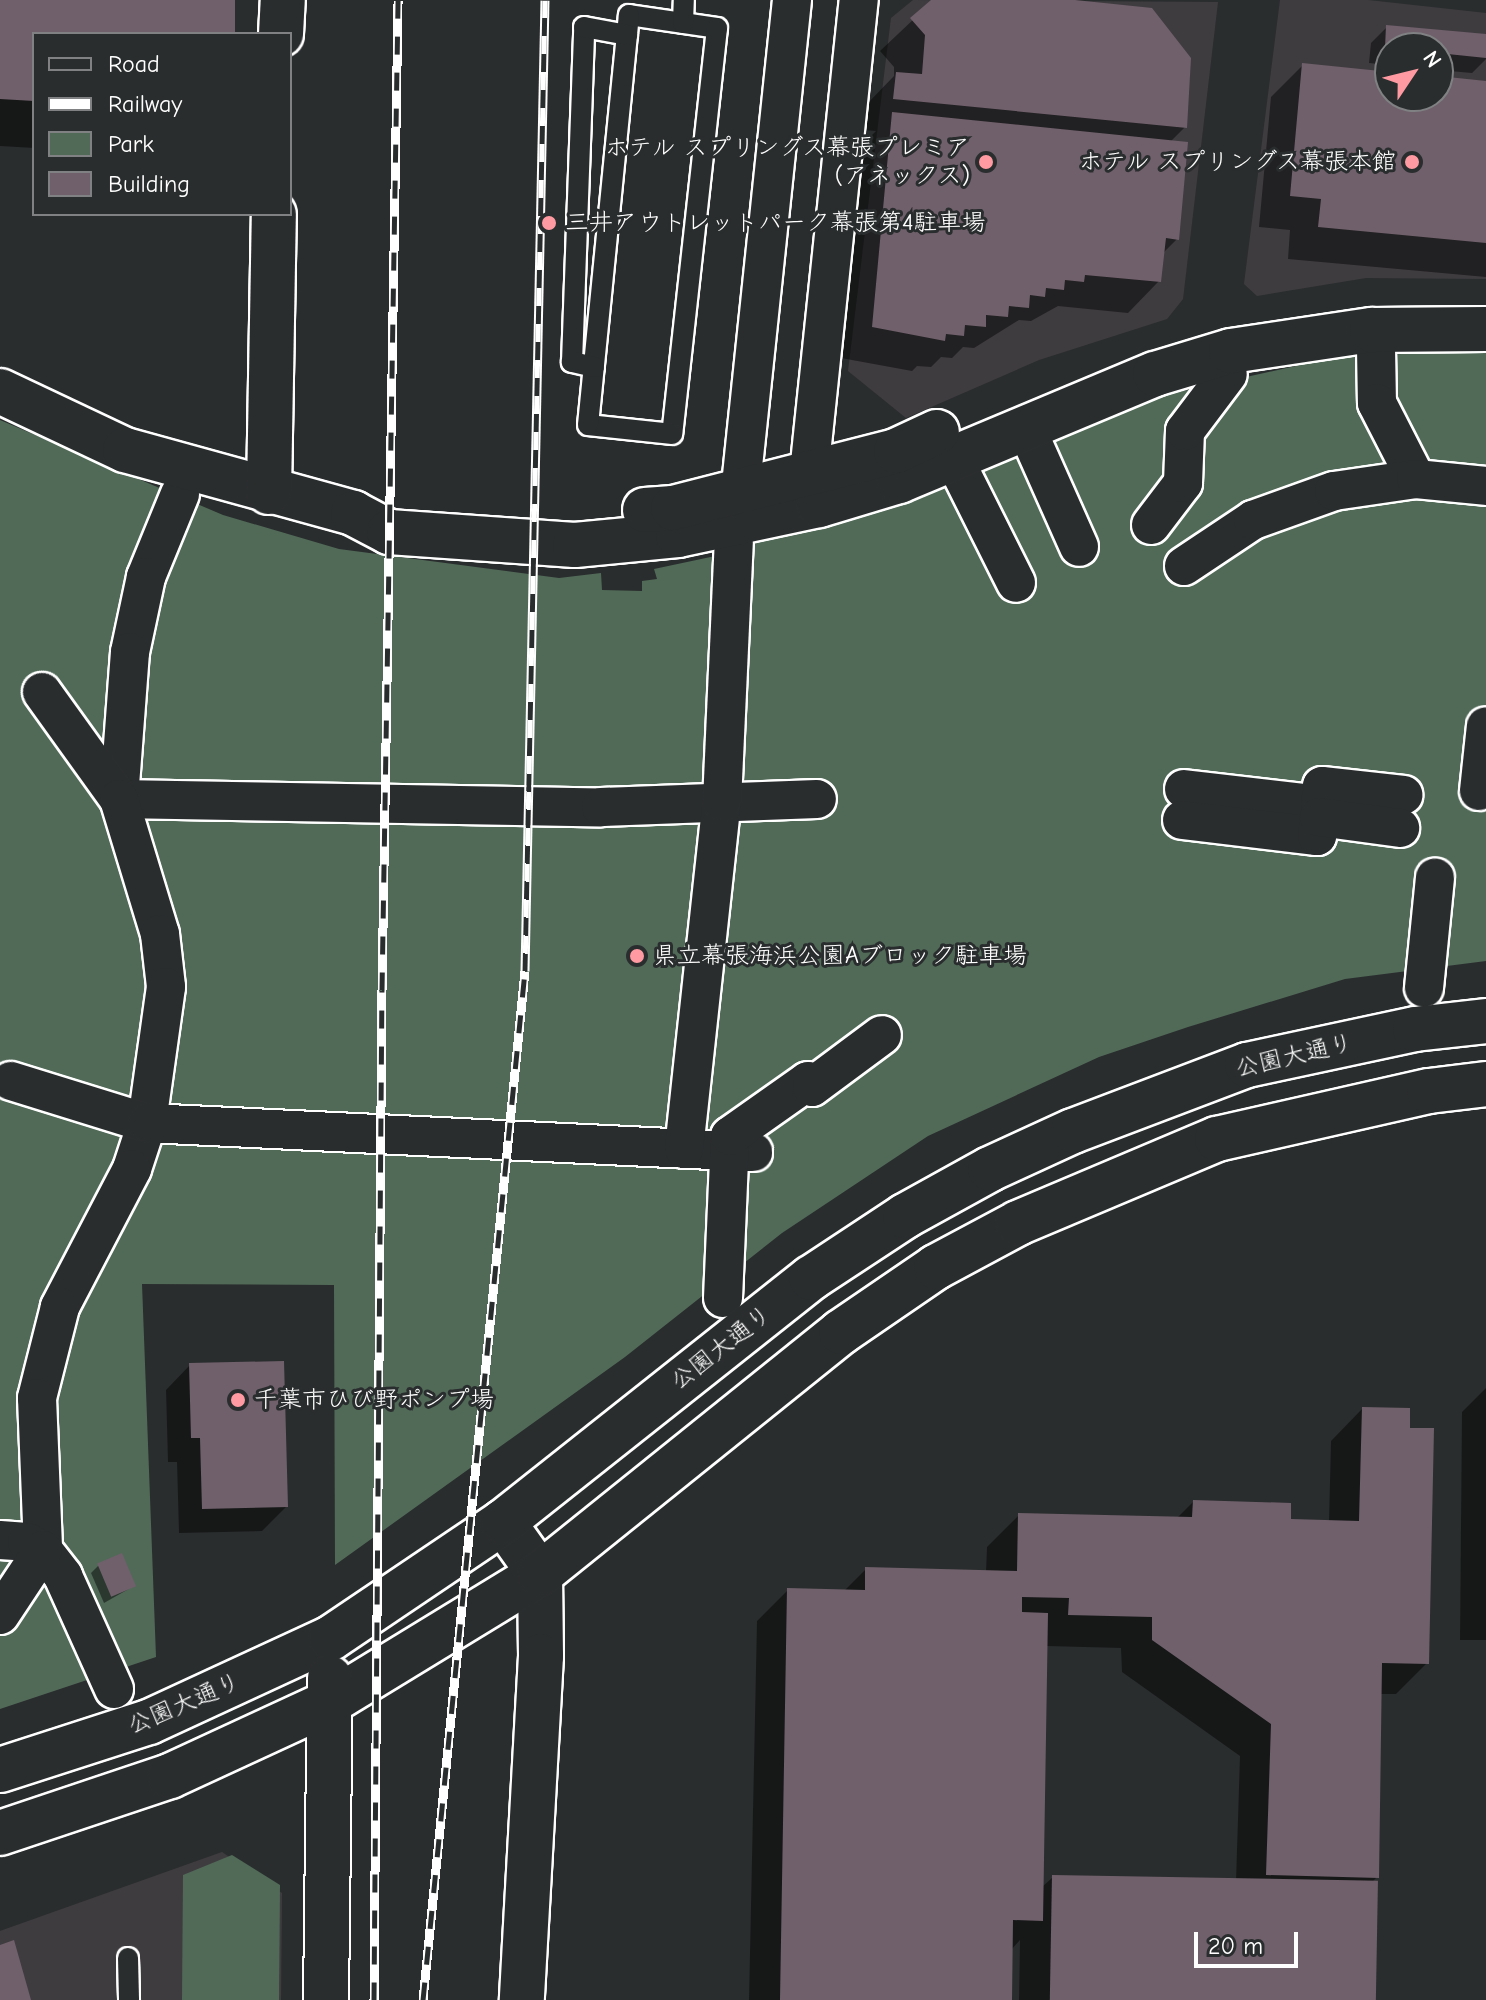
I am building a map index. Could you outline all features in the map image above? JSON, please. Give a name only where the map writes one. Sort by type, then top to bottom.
[{"type":"street","points":[[281,32],[283,0]]},
{"type":"street","points":[[741,489],[792,0]]},
{"type":"street","points":[[777,516],[809,473],[859,0]]},
{"type":"street","points":[[269,492],[274,216]]},
{"type":"street","points":[[353,513],[399,504],[575,517],[673,508],[896,451],[1070,376],[1226,327],[1309,311],[1486,303]]},
{"type":"street","points":[[0,391],[125,450],[353,513],[389,532],[575,545],[678,535],[777,516],[899,481],[1096,396],[1231,351],[1372,330],[1486,329]]},
{"type":"street","points":[[1376,348],[1377,403],[1416,479]]},
{"type":"street","points":[[1151,525],[1183,483],[1185,431],[1228,374]]},
{"type":"street","points":[[1031,439],[1079,547]]},
{"type":"street","points":[[960,471],[1016,583]]},
{"type":"street","points":[[1184,566],[1253,520],[1293,502],[1375,483],[1416,479],[1486,486]]},
{"type":"street","points":[[741,489],[777,516]]},
{"type":"street","points":[[119,799],[130,652],[146,577],[180,494]]},
{"type":"street","points":[[684,1149],[722,802],[734,542]]},
{"type":"street","points":[[0,1615],[43,1550],[45,1513],[36,1413],[44,1364],[60,1307],[132,1169],[147,1123],[166,987],[160,934],[119,799],[42,692]]},
{"type":"street","points":[[1479,791],[1486,726]]},
{"type":"street","points":[[119,799],[601,807],[817,799]]},
{"type":"street","points":[[1183,804],[1239,811],[1402,812]]},
{"type":"street","points":[[1424,988],[1435,878]]},
{"type":"street","name":"公園大通り","points":[[0,1770],[149,1722],[331,1638],[503,1522],[811,1278],[905,1216],[990,1169],[1073,1131],[1247,1065],[1415,1029],[1486,1021]]},
{"type":"street","points":[[11,1081],[147,1123],[742,1152],[816,1095],[825,1109],[890,1046]]},
{"type":"street","points":[[0,1833],[170,1776],[330,1702],[540,1574],[841,1332],[936,1267],[1018,1223],[1217,1139],[1429,1091],[1486,1084]]},
{"type":"street","points":[[736,1289],[742,1152]]},
{"type":"street","points":[[503,1522],[540,1574],[541,1656],[522,2000]]},
{"type":"street","points":[[0,1540],[27,1542],[43,1550],[63,1576],[114,1689]]},
{"type":"street","points":[[326,2000],[331,1638]]},
{"type":"lane","points":[[683,23],[684,0]]},
{"type":"lane","points":[[655,10],[683,23],[717,28],[672,434],[588,425],[629,15],[655,10]]},
{"type":"lane","points":[[594,367],[572,362],[584,27],[627,35]]},
{"type":"lane","points":[[128,1958],[129,2000]]},
{"type":"shaded area","points":[[913,0],[1218,2],[1183,299],[1167,319],[1039,360],[906,418],[848,371],[891,18]]},
{"type":"shaded area","points":[[1280,0],[1368,0],[1486,13],[1486,279],[1366,278],[1257,296],[1244,284]]},
{"type":"shaded area","points":[[222,1852],[282,1893],[281,2000],[0,2000],[0,1931]]},
{"type":"green space","points":[[1468,351],[1486,353],[1486,961],[1345,979],[1188,1027],[1099,1057],[928,1136],[782,1233],[625,1357],[335,1565],[334,1285],[142,1284],[156,1657],[0,1709],[0,420],[223,515],[339,549],[559,578],[601,573],[602,590],[642,591],[642,581],[657,579],[654,569],[720,555],[808,525],[1138,401],[1336,357]]},
{"type":"green space","points":[[232,1855],[280,1885],[279,2000],[182,2000],[183,1875]]},
{"type":"building","points":[[0,0],[235,0],[235,32],[32,32],[32,101],[0,99]]},
{"type":"building","points":[[931,0],[1075,0],[1152,8],[1191,58],[1187,128],[893,99],[896,72],[922,74],[925,35],[910,18]]},
{"type":"building","points":[[1386,25],[1486,34],[1486,58],[1454,55],[1454,32],[1386,32]]},
{"type":"building","points":[[1302,63],[1374,70],[1374,112],[1454,112],[1454,78],[1486,81],[1486,243],[1318,227],[1321,199],[1290,196]]},
{"type":"building","points":[[892,112],[1188,142],[1179,240],[1166,238],[1161,282],[1085,275],[1084,282],[1065,280],[1064,290],[1046,288],[1045,297],[1030,295],[1029,308],[1009,306],[1008,317],[986,315],[986,327],[965,325],[964,336],[946,334],[945,341],[872,327]]},
{"type":"building","name":"千葉市ひび野ポンプ場","points":[[284,1361],[288,1507],[202,1509],[200,1438],[191,1438],[189,1363]]},
{"type":"building","points":[[1362,1407],[1410,1408],[1410,1428],[1434,1428],[1429,1664],[1382,1663],[1379,1878],[1266,1875],[1271,1724],[1152,1640],[1152,1617],[1068,1615],[1069,1598],[1022,1597],[1022,1612],[1048,1613],[1043,1921],[1013,1920],[1012,2000],[780,2000],[787,1588],[865,1590],[865,1567],[1017,1571],[1018,1513],[1192,1517],[1193,1500],[1291,1503],[1291,1519],[1359,1521]]},
{"type":"building","points":[[122,1553],[136,1586],[111,1597],[97,1564]]},
{"type":"building","points":[[1052,1875],[1378,1881],[1376,2000],[1050,2000]]},
{"type":"building","points":[[14,1940],[31,2000],[0,2000],[0,1945]]},
{"type":"railway","points":[[374,2000],[382,990],[398,0]]},
{"type":"railway","points":[[423,2000],[525,971],[545,0]]},
{"type":"place","name":"ホテル スプリングス幕張プレミア (アネックス)","points":[[986,162]]},
{"type":"place","name":"ホテル スプリングス幕張本館","points":[[1412,162]]},
{"type":"place","name":"三井アウトレットパーク幕張第4駐車場","points":[[549,223]]},
{"type":"place","name":"県立幕張海浜公園Aブロック駐車場","points":[[637,956]]},
{"type":"place","name":"千葉市ひび野ポンプ場","points":[[238,1400]]}]
